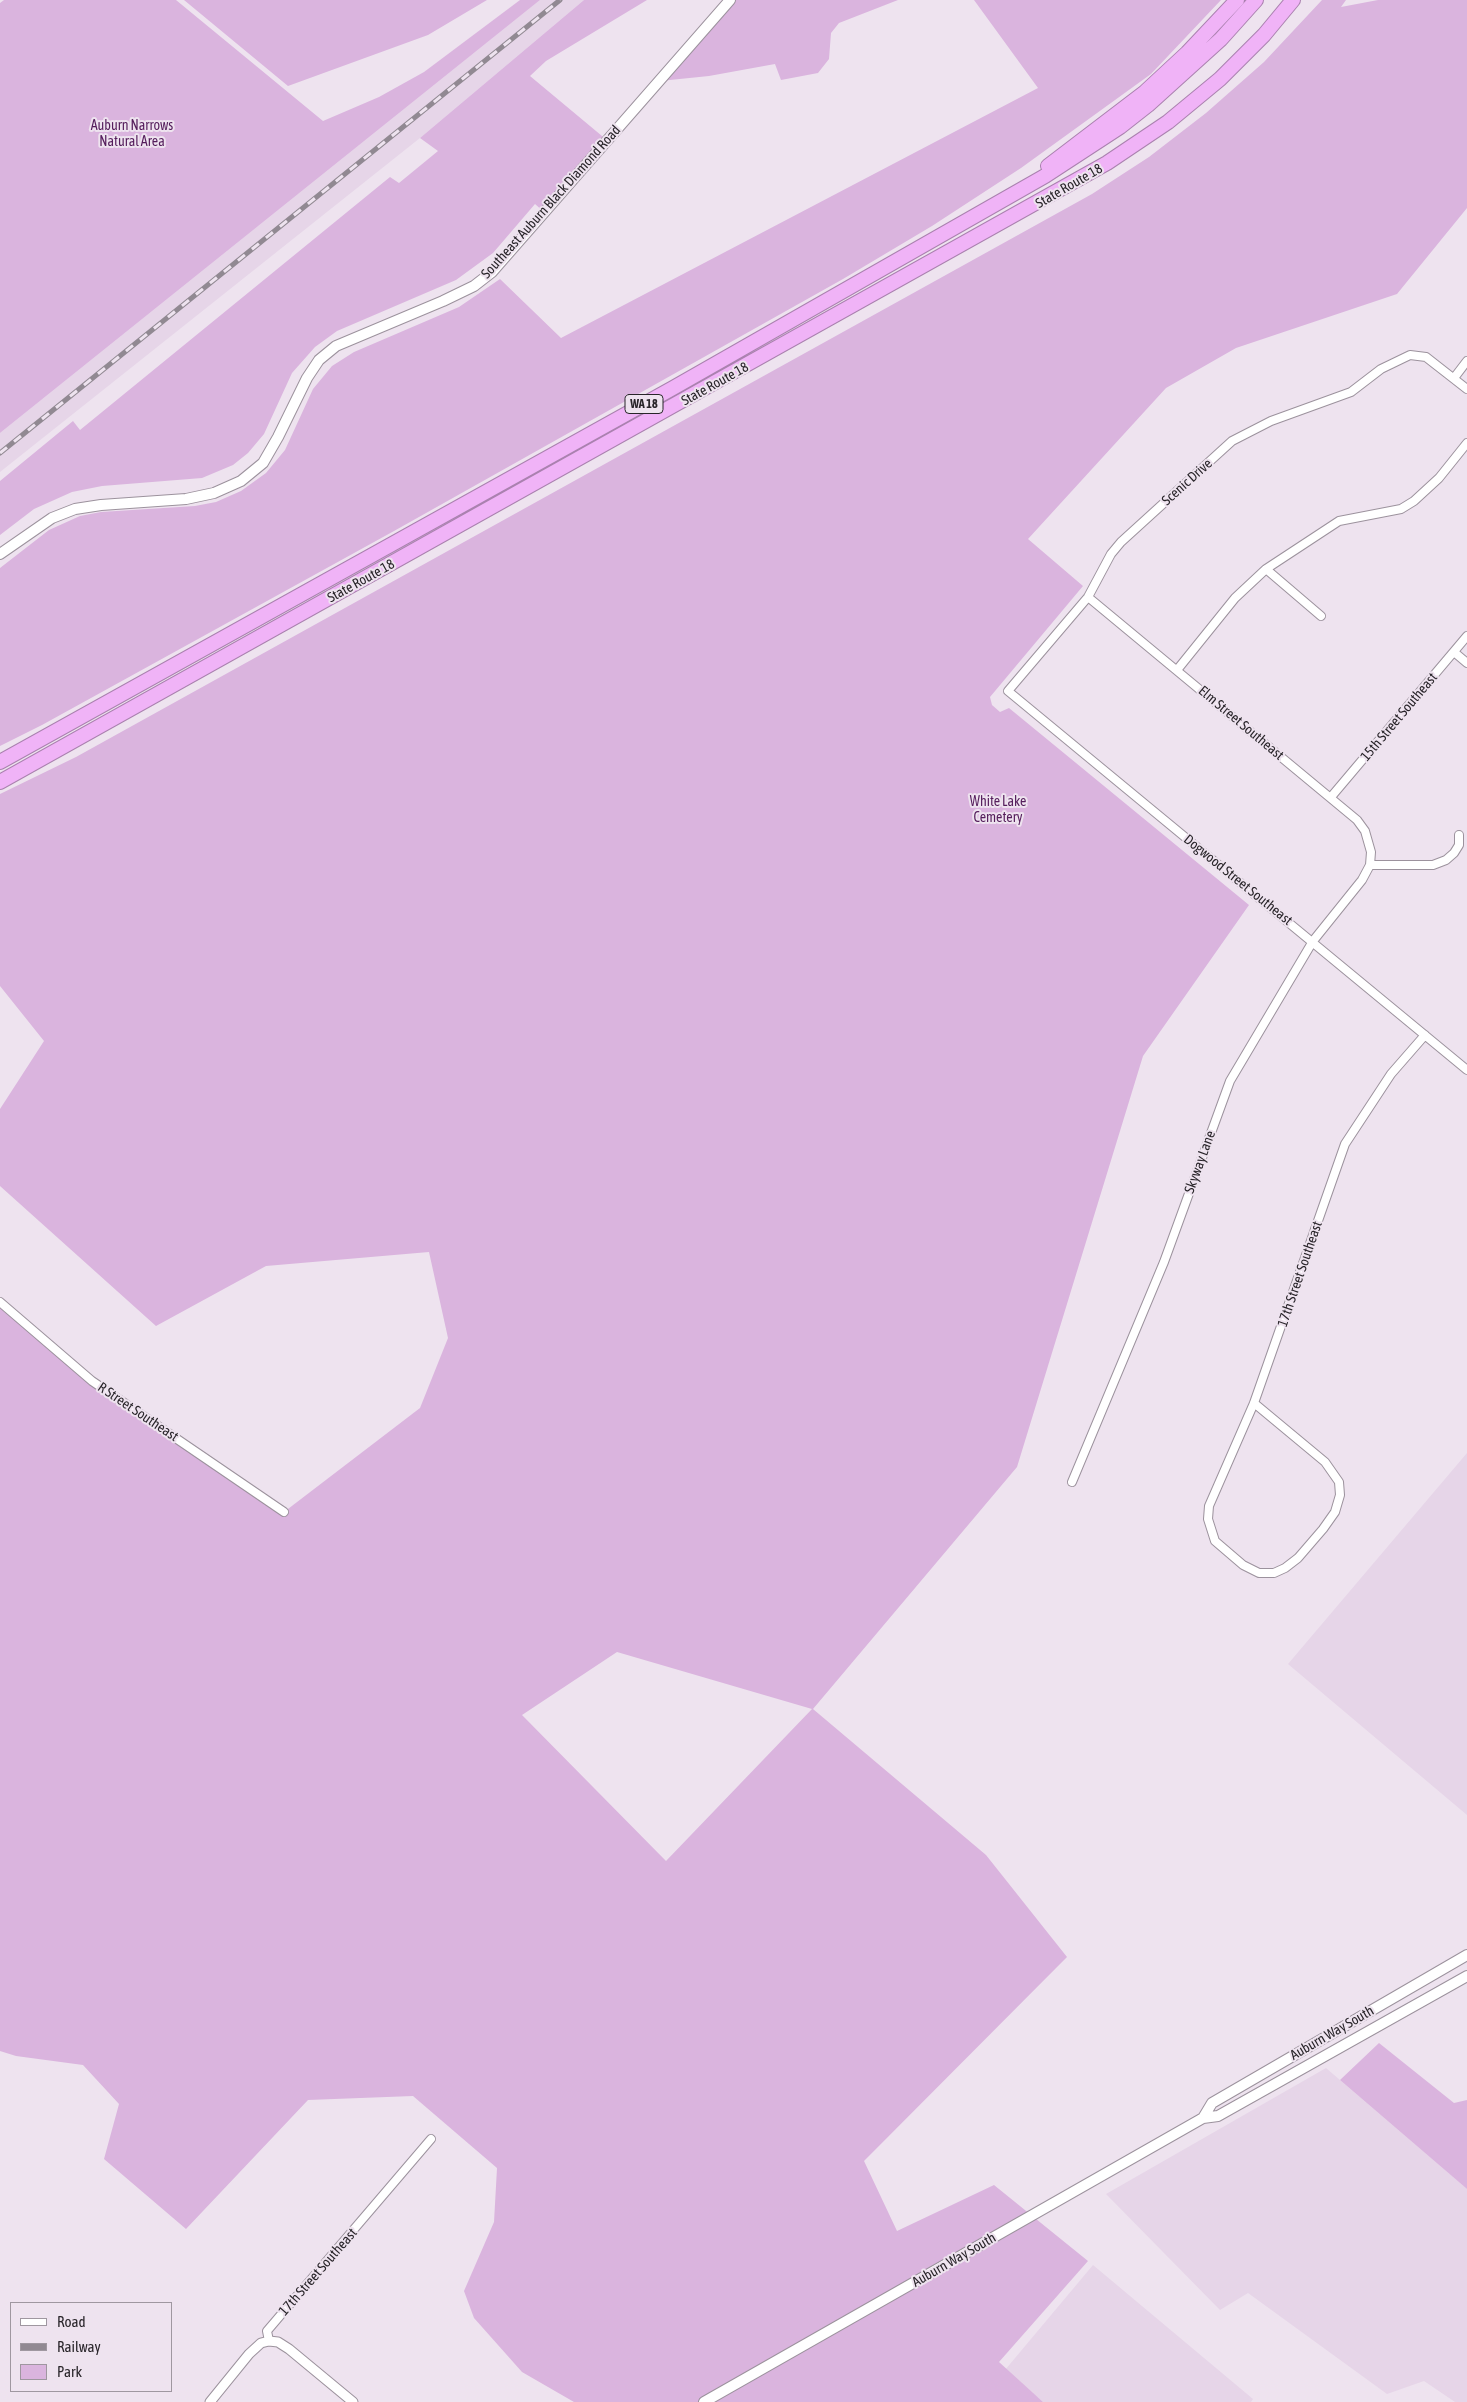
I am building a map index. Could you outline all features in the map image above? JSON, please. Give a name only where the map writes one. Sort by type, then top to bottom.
[{"type":"highway","points":[[1012,195],[1145,92],[1187,53],[1236,0]]},
{"type":"highway","name":"State Route 18","points":[[0,762],[673,388],[1080,155],[1148,105],[1221,39],[1256,0]]},
{"type":"highway","name":"State Route 18","points":[[0,782],[1066,189],[1139,143],[1168,122],[1220,79],[1264,35],[1293,0]]},
{"type":"highway","points":[[1264,35],[1282,25],[1304,0]]},
{"type":"main road","name":"Southeast Auburn Black Diamond Road","points":[[0,554],[52,518],[75,509],[101,505],[186,499],[214,493],[241,481],[263,463],[307,378],[319,360],[336,346],[443,301],[474,286],[492,272],[730,0]]},
{"type":"main road","name":"Auburn Way South","points":[[1203,2118],[1212,2103],[1467,1955]]},
{"type":"main road","name":"Auburn Way South","points":[[704,2402],[1203,2118],[1218,2116],[1467,1976]]},
{"type":"street","name":"Scenic Drive","points":[[1008,691],[1088,597],[1111,554],[1121,542],[1232,441],[1272,421],[1351,392],[1397,360],[1410,355],[1426,357],[1454,378]]},
{"type":"street","points":[[1467,361],[1454,378],[1467,389]]},
{"type":"street","points":[[1177,670],[1235,598],[1266,569],[1321,531],[1339,521],[1401,509],[1414,501],[1439,478],[1467,443]]},
{"type":"street","points":[[1266,569],[1321,616]]},
{"type":"street","name":"Elm Street Southeast","points":[[1088,597],[1357,820],[1365,831],[1371,852],[1370,865]]},
{"type":"street","name":"15th Street Southeast","points":[[1331,797],[1467,636]]},
{"type":"street","points":[[1454,652],[1467,663]]},
{"type":"street","name":"Dogwood Street Southeast","points":[[1008,691],[1467,1070]]},
{"type":"street","points":[[1370,865],[1433,865],[1446,860],[1454,853],[1459,845],[1459,835]]},
{"type":"street","name":"Skyway Lane","points":[[1072,1482],[1164,1262],[1230,1081],[1313,941],[1350,897],[1370,865]]},
{"type":"street","name":"17th Street Southeast","points":[[1254,1403],[1325,1462],[1339,1482],[1340,1495],[1335,1512],[1298,1558],[1285,1568],[1274,1573],[1259,1573],[1243,1566],[1215,1541],[1208,1519],[1209,1506],[1254,1403],[1345,1144],[1391,1074],[1425,1035]]},
{"type":"street","name":"R Street Southeast","points":[[0,1302],[92,1381],[284,1512]]},
{"type":"street","name":"17th Street Southeast","points":[[269,2340],[267,2331],[432,2140]]},
{"type":"street","points":[[210,2402],[249,2354],[261,2343],[269,2340],[278,2342],[289,2349],[353,2402]]},
{"type":"shaded area","points":[[540,0],[584,0],[420,138],[0,472],[0,433]]},
{"type":"shaded area","points":[[1467,1453],[1467,1815],[1288,1664]]},
{"type":"shaded area","points":[[1326,2068],[1467,2189],[1467,2402],[1455,2402],[1424,2381],[1387,2394],[1248,2293],[1220,2310],[1106,2194]]},
{"type":"shaded area","points":[[1093,2265],[1253,2399],[1251,2402],[1043,2402],[1005,2370]]},
{"type":"green space","name":"Auburn Narrows Natural Area","points":[[4,0],[176,0],[323,121],[379,97],[424,72],[520,0],[540,0],[0,433],[0,3]]},
{"type":"green space","points":[[184,0],[487,0],[428,35],[288,86]]},
{"type":"green space","points":[[584,0],[647,0],[546,61],[530,76],[608,141],[545,213],[535,204],[493,253],[456,280],[337,331],[315,347],[292,373],[264,434],[248,453],[233,465],[202,478],[102,486],[72,492],[34,509],[0,535],[0,481],[73,421],[80,430],[390,177],[399,183],[438,151],[420,138]]},
{"type":"green space","points":[[734,0],[898,0],[839,23],[831,33],[829,59],[818,73],[781,80],[775,64],[709,76],[660,81]]},
{"type":"green space","points":[[974,0],[1221,0],[1151,74],[1021,168],[932,226],[843,279],[394,531],[42,725],[0,746],[0,568],[49,530],[80,516],[101,512],[195,506],[216,502],[241,491],[266,473],[285,450],[313,389],[332,366],[354,352],[459,307],[500,279],[561,338],[1038,88]]},
{"type":"green space","name":"White Lake Cemetery","points":[[1322,0],[1346,0],[1341,7],[1378,0],[1467,0],[1467,208],[1397,294],[1236,348],[1166,388],[1028,539],[1083,586],[990,697],[992,705],[1000,712],[1009,708],[1249,905],[1143,1056],[1017,1467],[813,1709],[986,1855],[1067,1957],[864,2161],[897,2231],[994,2185],[1088,2261],[999,2362],[1043,2402],[574,2402],[522,2372],[474,2318],[464,2291],[494,2222],[497,2168],[413,2096],[308,2100],[186,2229],[104,2159],[119,2104],[83,2065],[16,2056],[0,2051],[0,1302],[92,1381],[284,1512],[420,1408],[448,1338],[429,1252],[266,1266],[156,1326],[0,1186],[0,1109],[44,1041],[0,986],[0,794],[76,757],[1092,194],[1149,157],[1206,113],[1264,62]],"holes":[[[617,1652],[812,1709],[666,1861],[522,1715]]]},
{"type":"green space","points":[[1379,2043],[1454,2103],[1467,2100],[1467,2189],[1340,2080]]},
{"type":"railway","points":[[0,453],[560,0]]}]
